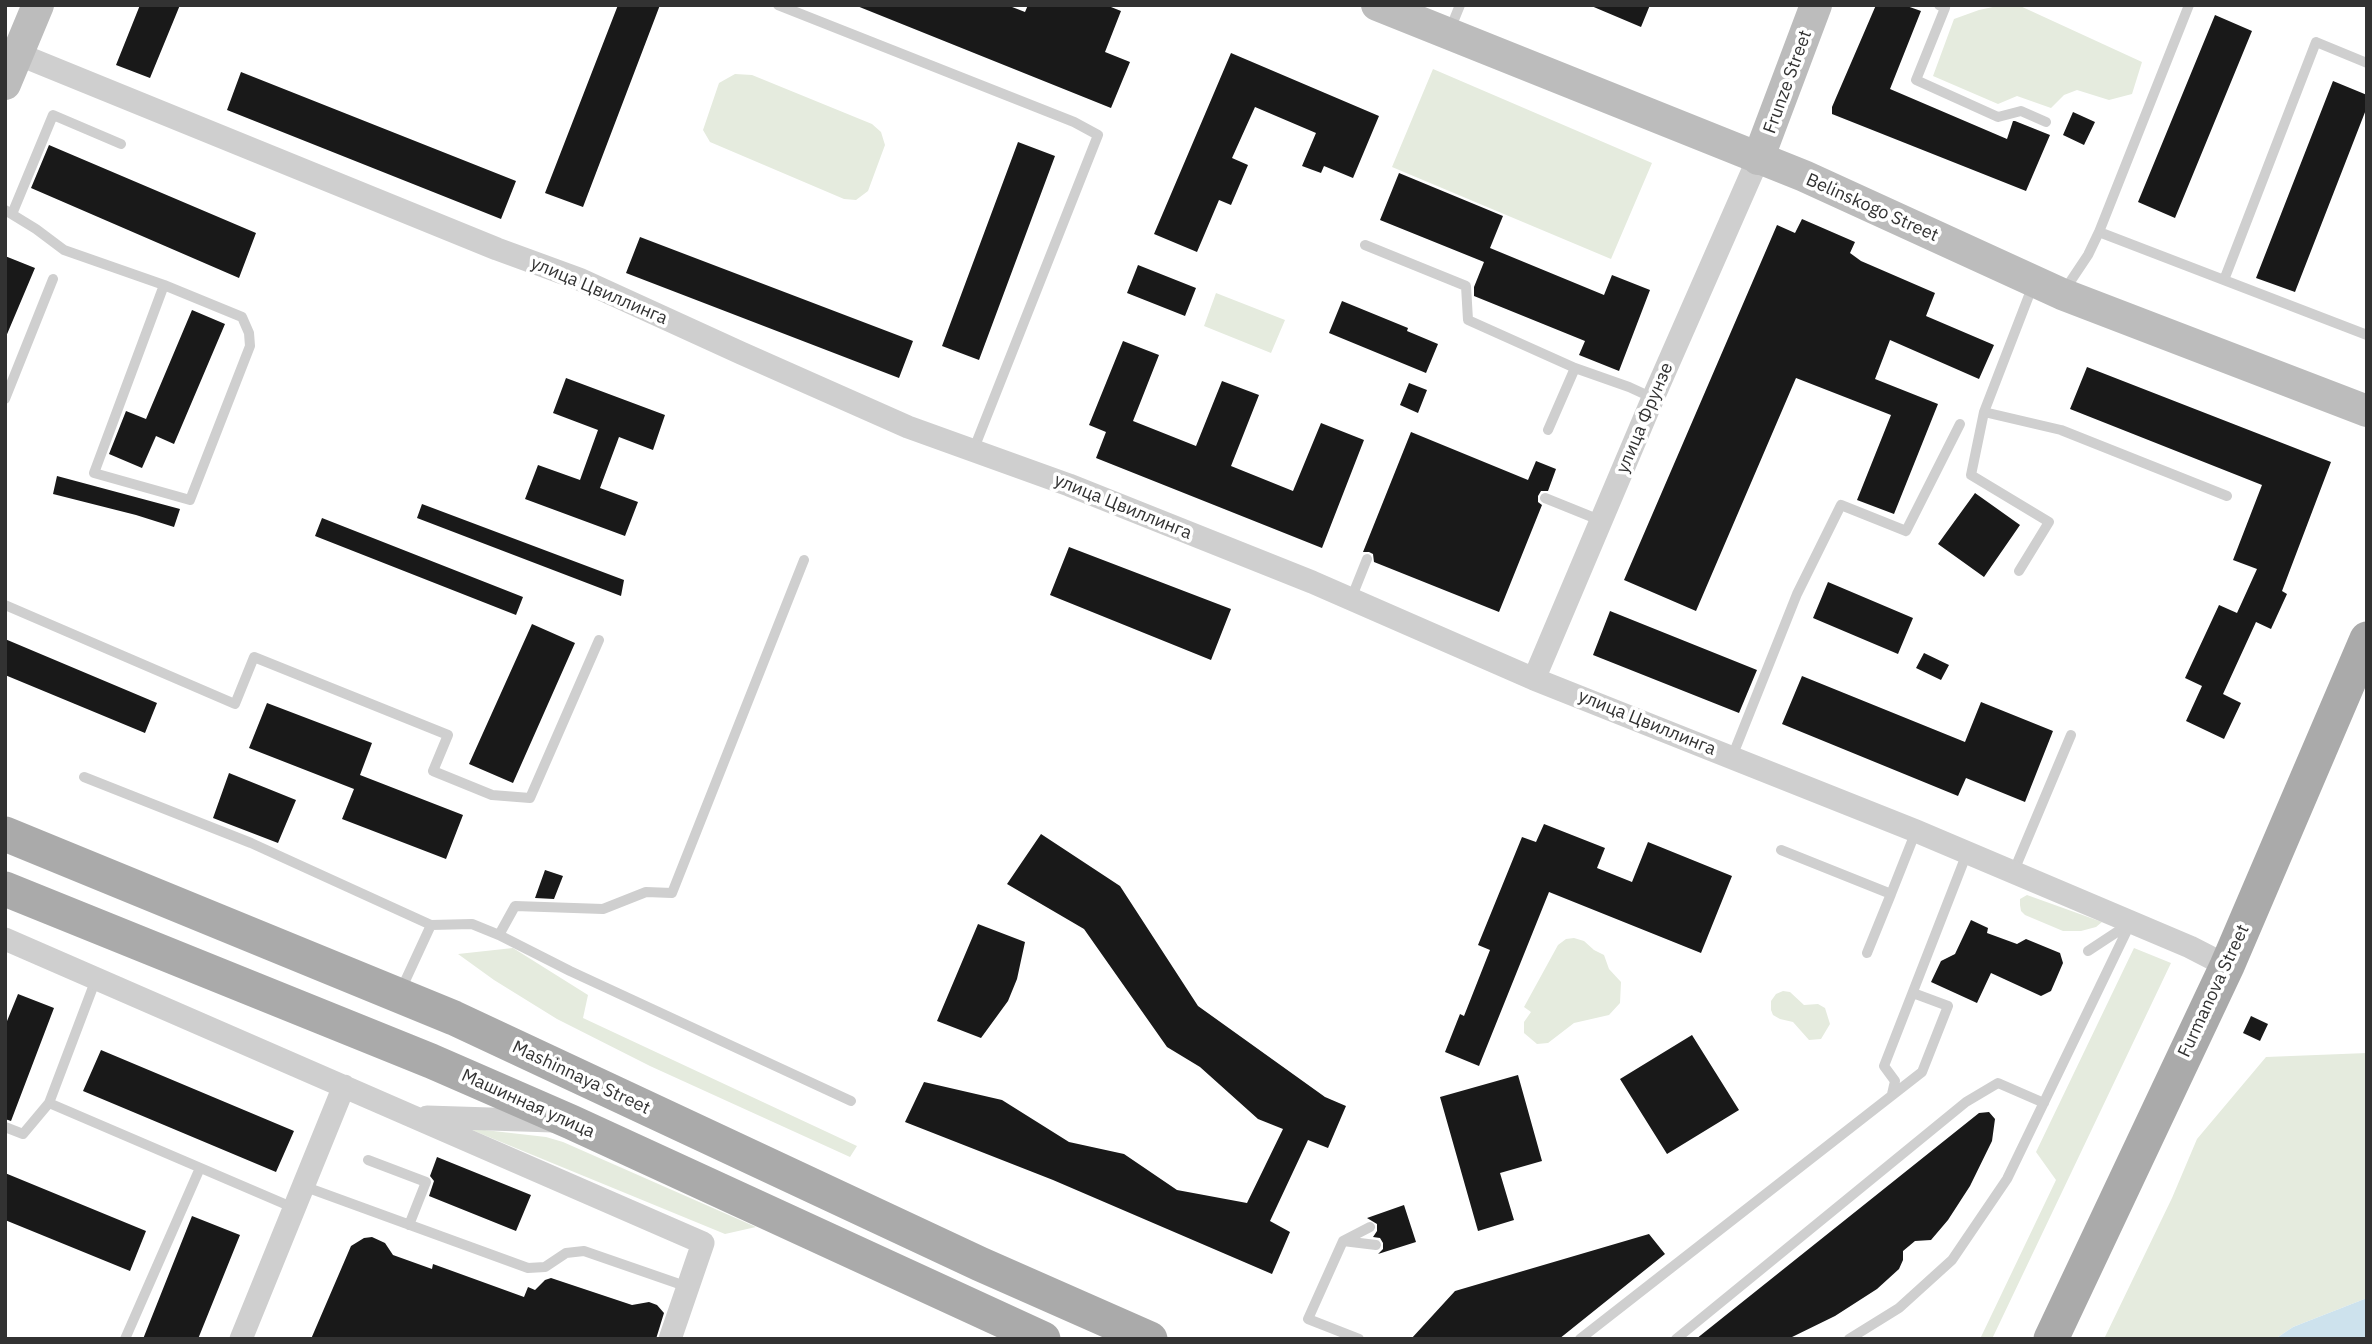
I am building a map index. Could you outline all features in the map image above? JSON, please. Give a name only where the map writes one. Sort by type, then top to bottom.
[{"type":"main road","points":[[5,84],[38,5]]},
{"type":"main road","name":"Belinskogo Street","points":[[1377,5],[1855,198],[2048,288],[2367,411]]},
{"type":"main road","name":"Frunze Street","points":[[1759,159],[1816,5]]},
{"type":"main road","name":"Furmanova Street","points":[[2051,1339],[2227,966],[2367,639]]},
{"type":"main road","name":"Mashinnaya Street","points":[[5,834],[454,1018],[980,1264],[1150,1339]]},
{"type":"main road","name":"Машинная улица","points":[[5,888],[430,1061],[571,1122],[1043,1339]]},
{"type":"street","name":"улица Цвиллинга","points":[[18,54],[497,249],[579,279],[908,427],[1069,485],[1353,600],[1534,679],[1916,831],[2190,947],[2227,966]]},
{"type":"street","name":"улица Фрунзе","points":[[1534,679],[1653,398],[1759,159]]},
{"type":"street","points":[[5,939],[703,1243],[670,1339]]},
{"type":"street","points":[[241,1339],[344,1086]]},
{"type":"street","points":[[413,1117],[571,1122]]},
{"type":"lane","points":[[778,5],[1074,122],[1098,135],[973,452]]},
{"type":"lane","points":[[1448,34],[1460,5]]},
{"type":"lane","points":[[1939,5],[1945,8],[1916,80],[1998,117],[2021,111],[2046,122]]},
{"type":"lane","points":[[2019,571],[2049,522],[1972,475],[1984,412],[2048,288],[2088,256],[2189,5]]},
{"type":"lane","points":[[2224,280],[2316,42],[2367,63]]},
{"type":"lane","points":[[121,144],[53,115],[8,212],[64,250],[164,285],[243,317],[250,333],[250,346],[190,500],[94,473],[164,285]]},
{"type":"lane","points":[[2099,232],[2367,335]]},
{"type":"lane","points":[[1365,244],[1466,286],[1468,320],[1575,368],[1653,398]]},
{"type":"lane","points":[[5,399],[53,279]]},
{"type":"lane","points":[[1548,430],[1575,368]]},
{"type":"lane","points":[[1984,412],[2061,430],[2227,496]]},
{"type":"lane","points":[[1732,757],[1797,594],[1841,505],[1906,531],[1960,424]]},
{"type":"lane","points":[[1545,498],[1602,521]]},
{"type":"lane","points":[[499,935],[515,906],[603,909],[646,892],[672,893],[804,560]]},
{"type":"lane","points":[[1353,600],[1369,560]]},
{"type":"lane","points":[[5,605],[235,704],[254,657],[448,735],[433,771],[492,795],[530,798],[599,640]]},
{"type":"lane","points":[[2013,873],[2071,736]]},
{"type":"lane","points":[[84,777],[251,843],[431,925],[472,924],[499,935],[570,971],[851,1101]]},
{"type":"lane","points":[[1867,953],[1916,831]]},
{"type":"lane","points":[[1781,850],[1891,894]]},
{"type":"lane","points":[[1892,1094],[1895,1081],[1884,1066],[1967,853]]},
{"type":"lane","points":[[2088,951],[2131,922]]},
{"type":"lane","points":[[1849,1339],[1899,1308],[1952,1260],[2007,1179],[2131,922]]},
{"type":"lane","points":[[399,995],[431,925]]},
{"type":"lane","points":[[5,1127],[23,1134],[49,1103],[96,979]]},
{"type":"lane","points":[[1580,1339],[1922,1072],[1948,1006],[1913,993]]},
{"type":"lane","points":[[1676,1339],[1966,1102],[1998,1083],[2044,1103]]},
{"type":"lane","points":[[49,1103],[295,1208]]},
{"type":"lane","points":[[368,1160],[426,1182],[409,1225]]},
{"type":"lane","points":[[125,1339],[200,1168]]},
{"type":"lane","points":[[303,1186],[528,1268],[545,1267],[566,1253],[584,1251],[688,1287]]},
{"type":"lane","points":[[1359,1339],[1308,1319],[1343,1241],[1370,1227]]},
{"type":"lane","points":[[1343,1241],[1376,1245]]},
{"type":"shaded area","points":[[2002,5],[2018,5],[2142,62],[2132,94],[2109,100],[2077,90],[2064,95],[2051,108],[2017,96],[1998,104],[1933,76],[1954,19]]},
{"type":"shaded area","points":[[1433,69],[1652,163],[1611,259],[1392,167]]},
{"type":"shaded area","points":[[735,74],[752,75],[872,124],[881,132],[885,145],[868,191],[856,200],[844,199],[710,142],[703,130],[719,83]]},
{"type":"shaded area","points":[[1216,293],[1285,320],[1271,353],[1204,326]]},
{"type":"shaded area","points":[[2027,895],[2102,922],[2096,927],[2081,931],[2063,931],[2021,911],[2020,899]]},
{"type":"shaded area","points":[[1566,939],[1584,941],[1604,955],[1609,969],[1621,982],[1620,1003],[1609,1015],[1574,1023],[1548,1043],[1537,1044],[1524,1033],[1524,1022],[1531,1012],[1524,1007],[1558,945]]},
{"type":"shaded area","points":[[513,948],[588,995],[583,1018],[857,1146],[850,1157],[650,1066],[557,1019],[458,954]]},
{"type":"shaded area","points":[[2134,948],[2171,963],[1992,1339],[1980,1339],[2056,1180],[2036,1152]]},
{"type":"shaded area","points":[[1790,992],[1804,1005],[1818,1004],[1825,1008],[1830,1024],[1821,1039],[1809,1040],[1793,1022],[1773,1015],[1771,1001],[1776,994]]},
{"type":"shaded area","points":[[2367,1053],[2367,1298],[2293,1327],[2275,1339],[2104,1339],[2172,1198],[2197,1139],[2266,1057]]},
{"type":"shaded area","points":[[467,1128],[546,1137],[563,1142],[756,1227],[725,1234]]},
{"type":"water","points":[[2367,1298],[2367,1339],[2275,1339],[2293,1327]]},
{"type":"building","points":[[140,5],[180,5],[150,78],[116,65]]},
{"type":"building","points":[[618,5],[660,5],[583,207],[545,193]]},
{"type":"building","points":[[1007,5],[1025,12],[1028,5],[1106,5],[1121,11],[1105,52],[1130,62],[1111,108],[857,6]]},
{"type":"building","points":[[1589,5],[1650,5],[1641,27]]},
{"type":"building","points":[[1876,5],[1904,5],[1921,11],[1890,89],[2007,139],[2013,121],[2050,135],[2026,191],[1832,114],[1832,107]]},
{"type":"building","points":[[2215,15],[2252,31],[2175,218],[2138,202]]},
{"type":"building","points":[[1231,53],[1379,116],[1353,178],[1324,166],[1321,173],[1302,166],[1316,133],[1255,107],[1232,158],[1248,165],[1231,205],[1219,200],[1197,252],[1154,234]]},
{"type":"building","points":[[241,72],[516,181],[501,219],[227,110]]},
{"type":"building","points":[[2333,81],[2367,95],[2367,107],[2295,292],[2256,278]]},
{"type":"building","points":[[2073,112],[2095,122],[2084,145],[2063,135]]},
{"type":"building","points":[[1018,142],[1055,156],[979,360],[942,346]]},
{"type":"building","points":[[49,145],[256,233],[239,278],[31,188]]},
{"type":"building","points":[[1399,173],[1503,216],[1490,248],[1604,295],[1612,275],[1650,290],[1619,371],[1579,355],[1585,341],[1474,296],[1474,287],[1484,262],[1380,220]]},
{"type":"building","points":[[1802,219],[1855,242],[1850,253],[1861,261],[1935,293],[1926,316],[1994,345],[1979,379],[1890,340],[1875,379],[1938,404],[1894,514],[1857,500],[1891,415],[1796,378],[1696,611],[1624,580],[1777,225],[1795,233]]},
{"type":"building","points":[[640,237],[913,341],[899,378],[626,273]]},
{"type":"building","points":[[5,256],[35,268],[5,339]]},
{"type":"building","points":[[1138,265],[1196,288],[1185,316],[1127,293]]},
{"type":"building","points":[[1342,301],[1408,328],[1407,331],[1438,344],[1426,373],[1329,333]]},
{"type":"building","points":[[192,310],[225,324],[174,444],[156,436],[142,468],[109,454],[126,411],[146,419]]},
{"type":"building","points":[[1123,341],[1159,355],[1133,421],[1196,446],[1222,381],[1259,395],[1231,466],[1293,491],[1321,423],[1364,440],[1322,548],[1096,458],[1106,432],[1089,425]]},
{"type":"building","points":[[2087,367],[2331,462],[2282,591],[2287,594],[2271,629],[2256,622],[2223,694],[2241,703],[2224,739],[2186,721],[2202,686],[2185,678],[2219,605],[2237,613],[2257,569],[2233,560],[2262,485],[2070,409]]},
{"type":"building","points":[[566,378],[665,415],[653,450],[619,437],[600,488],[638,502],[625,536],[525,499],[538,465],[580,480],[598,430],[553,413]]},
{"type":"building","points":[[1409,383],[1427,390],[1418,413],[1400,405]]},
{"type":"building","points":[[1411,432],[1528,480],[1536,461],[1556,469],[1548,491],[1541,491],[1538,496],[1538,502],[1542,505],[1499,612],[1374,562],[1373,554],[1363,552]]},
{"type":"building","points":[[57,476],[180,509],[174,527],[53,494]]},
{"type":"building","points":[[1975,493],[2020,525],[1984,577],[1938,544]]},
{"type":"building","points":[[422,504],[624,580],[621,596],[417,518]]},
{"type":"building","points":[[322,518],[523,597],[516,615],[315,536]]},
{"type":"building","points":[[1069,547],[1231,609],[1211,660],[1050,595]]},
{"type":"building","points":[[1828,582],[1913,618],[1898,654],[1813,618]]},
{"type":"building","points":[[1610,611],[1757,670],[1739,713],[1593,655]]},
{"type":"building","points":[[532,624],[575,643],[513,783],[469,764]]},
{"type":"building","points":[[5,639],[157,703],[145,733],[5,675]]},
{"type":"building","points":[[1924,653],[1949,665],[1941,680],[1916,668]]},
{"type":"building","points":[[1802,676],[1965,742],[1981,702],[2053,731],[2025,802],[1966,778],[1958,796],[1782,724]]},
{"type":"building","points":[[267,703],[372,743],[360,775],[463,815],[446,859],[342,819],[354,789],[249,748]]},
{"type":"building","points":[[229,773],[296,800],[278,843],[213,818]]},
{"type":"building","points":[[1544,824],[1605,848],[1597,868],[1632,882],[1648,842],[1732,876],[1701,953],[1549,892],[1479,1066],[1445,1052],[1460,1014],[1464,1016],[1490,950],[1478,945],[1522,837],[1536,842]]},
{"type":"building","points":[[1041,834],[1120,886],[1198,1006],[1325,1097],[1346,1106],[1328,1148],[1308,1140],[1270,1221],[1290,1232],[1272,1274],[1053,1180],[905,1122],[924,1082],[1002,1100],[1069,1142],[1124,1154],[1177,1190],[1247,1203],[1283,1129],[1258,1119],[1200,1067],[1167,1047],[1084,929],[1007,884]]},
{"type":"building","points":[[545,870],[563,876],[554,899],[535,898]]},
{"type":"building","points":[[1971,920],[1988,928],[1987,933],[2017,944],[2026,939],[2060,953],[2063,963],[2051,991],[2041,996],[1991,973],[1977,1003],[1931,982],[1941,961],[1955,954]]},
{"type":"building","points":[[978,924],[1025,942],[1017,979],[1008,1001],[981,1038],[937,1021]]},
{"type":"building","points":[[18,994],[54,1008],[11,1121],[5,1119],[5,1026]]},
{"type":"building","points":[[2251,1016],[2268,1024],[2260,1041],[2243,1033]]},
{"type":"building","points":[[1692,1035],[1739,1110],[1667,1154],[1620,1079]]},
{"type":"building","points":[[101,1050],[294,1131],[276,1172],[83,1091]]},
{"type":"building","points":[[1518,1075],[1542,1161],[1500,1173],[1514,1220],[1478,1231],[1440,1097]]},
{"type":"building","points":[[1989,1112],[1995,1119],[1992,1141],[1970,1186],[1931,1240],[1915,1241],[1903,1251],[1899,1269],[1877,1289],[1835,1316],[1788,1339],[1696,1339],[1979,1113]]},
{"type":"building","points":[[437,1157],[531,1195],[516,1231],[429,1196],[434,1181],[430,1176]]},
{"type":"building","points":[[5,1173],[146,1231],[130,1271],[5,1220]]},
{"type":"building","points":[[1404,1205],[1416,1242],[1378,1254],[1383,1249],[1383,1243],[1380,1238],[1373,1237],[1377,1224],[1367,1218]]},
{"type":"building","points":[[192,1216],[240,1235],[198,1339],[143,1339]]},
{"type":"building","points":[[1649,1234],[1665,1254],[1559,1339],[1411,1339],[1455,1291]]},
{"type":"building","points":[[372,1237],[385,1243],[393,1255],[432,1269],[433,1264],[524,1297],[528,1287],[535,1290],[551,1278],[632,1305],[649,1302],[657,1305],[664,1313],[656,1339],[311,1339],[351,1246],[364,1238]]}]
